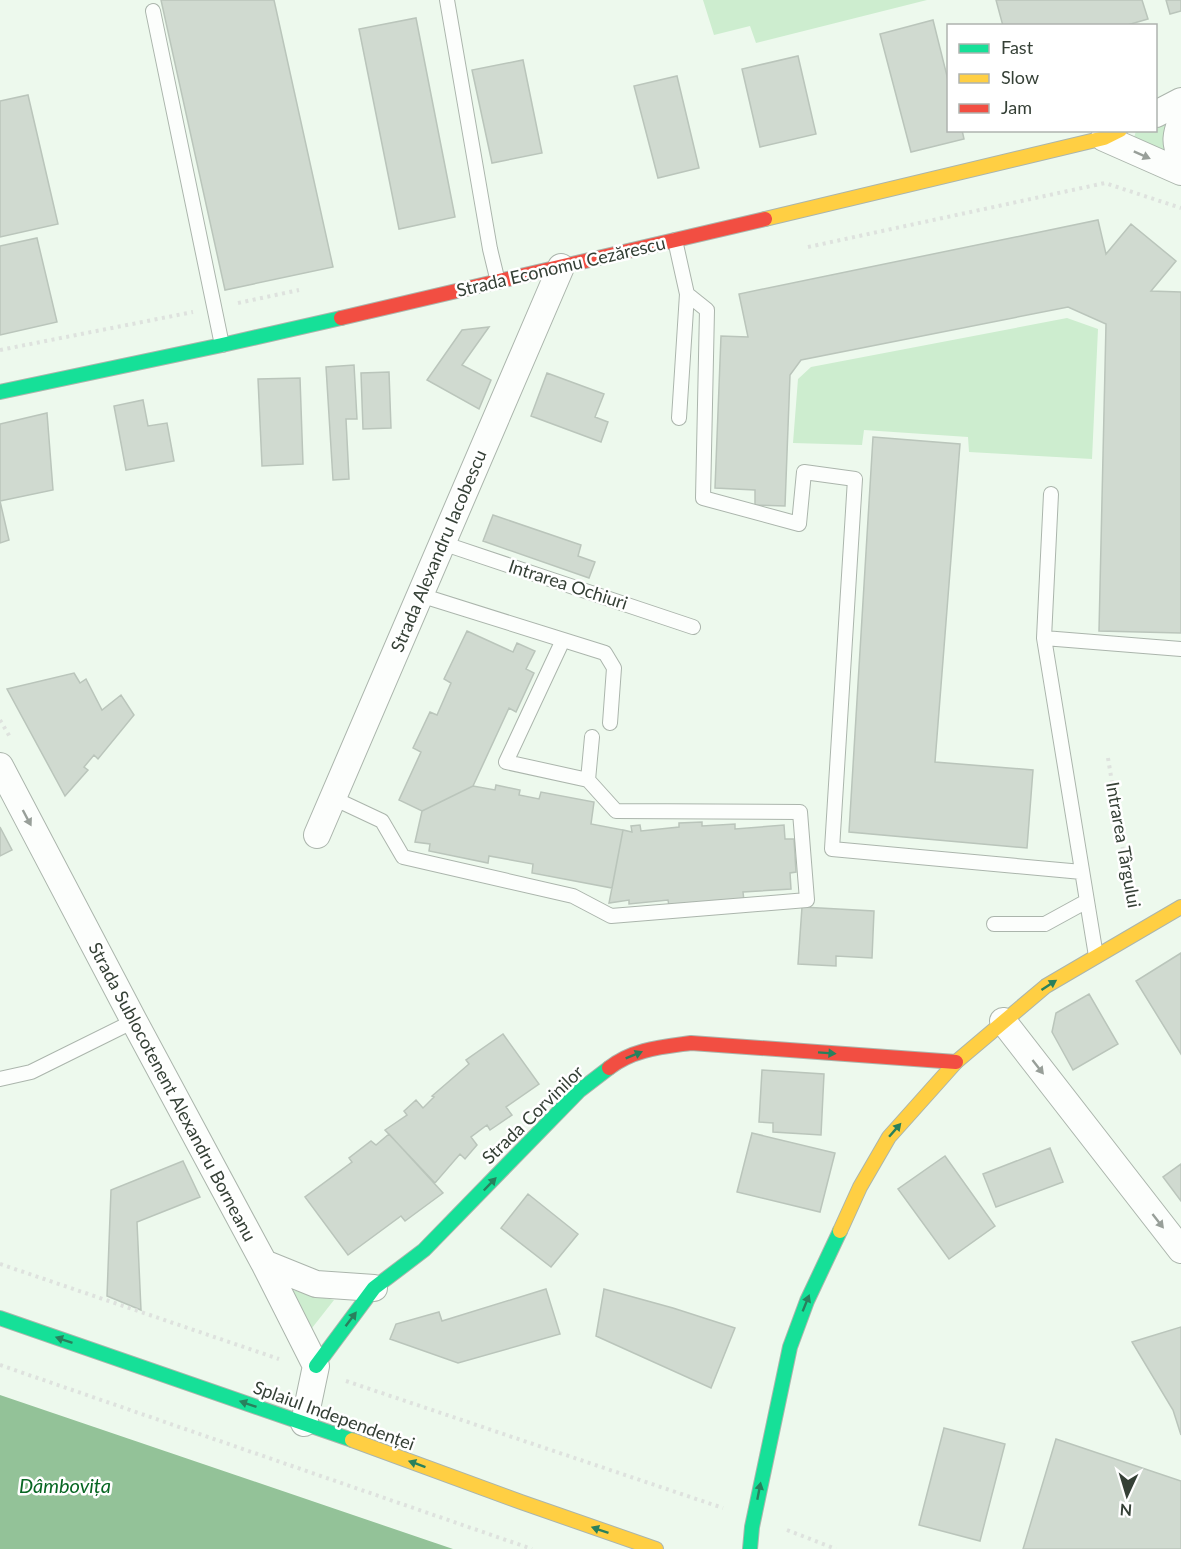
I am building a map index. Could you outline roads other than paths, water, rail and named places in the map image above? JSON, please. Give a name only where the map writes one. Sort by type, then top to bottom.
[{"type":"street","points":[[1157,113],[1181,101]]},
{"type":"street","points":[[1181,121],[1175,136],[1177,149],[1181,156]]},
{"type":"street","name":"Strada Economu Cezărescu","points":[[0,392],[222,345],[498,282],[996,165],[1112,134]]},
{"type":"street","points":[[1112,134],[1181,172]]},
{"type":"street","name":"Strada Alexandru Iacobescu","points":[[317,835],[561,267]]},
{"type":"street","name":"Strada Sublocotenent Alexandru Borneanu","points":[[0,766],[264,1263],[316,1368]]},
{"type":"street","points":[[750,1549],[754,1518],[790,1347],[807,1301],[860,1187],[889,1137],[956,1062],[1046,986],[1181,907]]},
{"type":"street","points":[[1003,1021],[1181,1250]]},
{"type":"street","name":"Strada Corvinilor","points":[[316,1368],[374,1288],[424,1250],[579,1091],[619,1060],[651,1048],[691,1043],[956,1062]]},
{"type":"street","points":[[264,1263],[316,1284],[374,1288]]},
{"type":"street","name":"Splaiul Independenței","points":[[0,1318],[304,1423],[656,1549]]},
{"type":"street","points":[[304,1423],[316,1368]]},
{"type":"lane","points":[[447,0],[490,249],[498,282]]},
{"type":"lane","points":[[153,11],[222,345]]},
{"type":"lane","points":[[675,240],[687,294],[679,418]]},
{"type":"lane","points":[[687,294],[707,310],[703,498],[799,524],[804,472],[855,479],[832,849],[1082,872]]},
{"type":"lane","points":[[1051,494],[1044,638],[1096,957]]},
{"type":"lane","name":"Intrarea Ochiuri","points":[[442,543],[693,627]]},
{"type":"lane","points":[[420,595],[605,654],[614,668],[610,723]]},
{"type":"lane","points":[[1044,638],[1181,649]]},
{"type":"lane","points":[[333,798],[382,821],[403,857],[573,896],[611,916],[807,900],[800,812],[616,811],[588,780],[506,762],[563,640]]},
{"type":"lane","points":[[588,780],[592,737]]},
{"type":"lane","points":[[994,924],[1045,924],[1087,901]]},
{"type":"lane","points":[[0,1079],[31,1071],[134,1021]]},
{"type":"water","name":"Dâmbovița","points":[[0,1395],[453,1549],[0,1549]]}]
